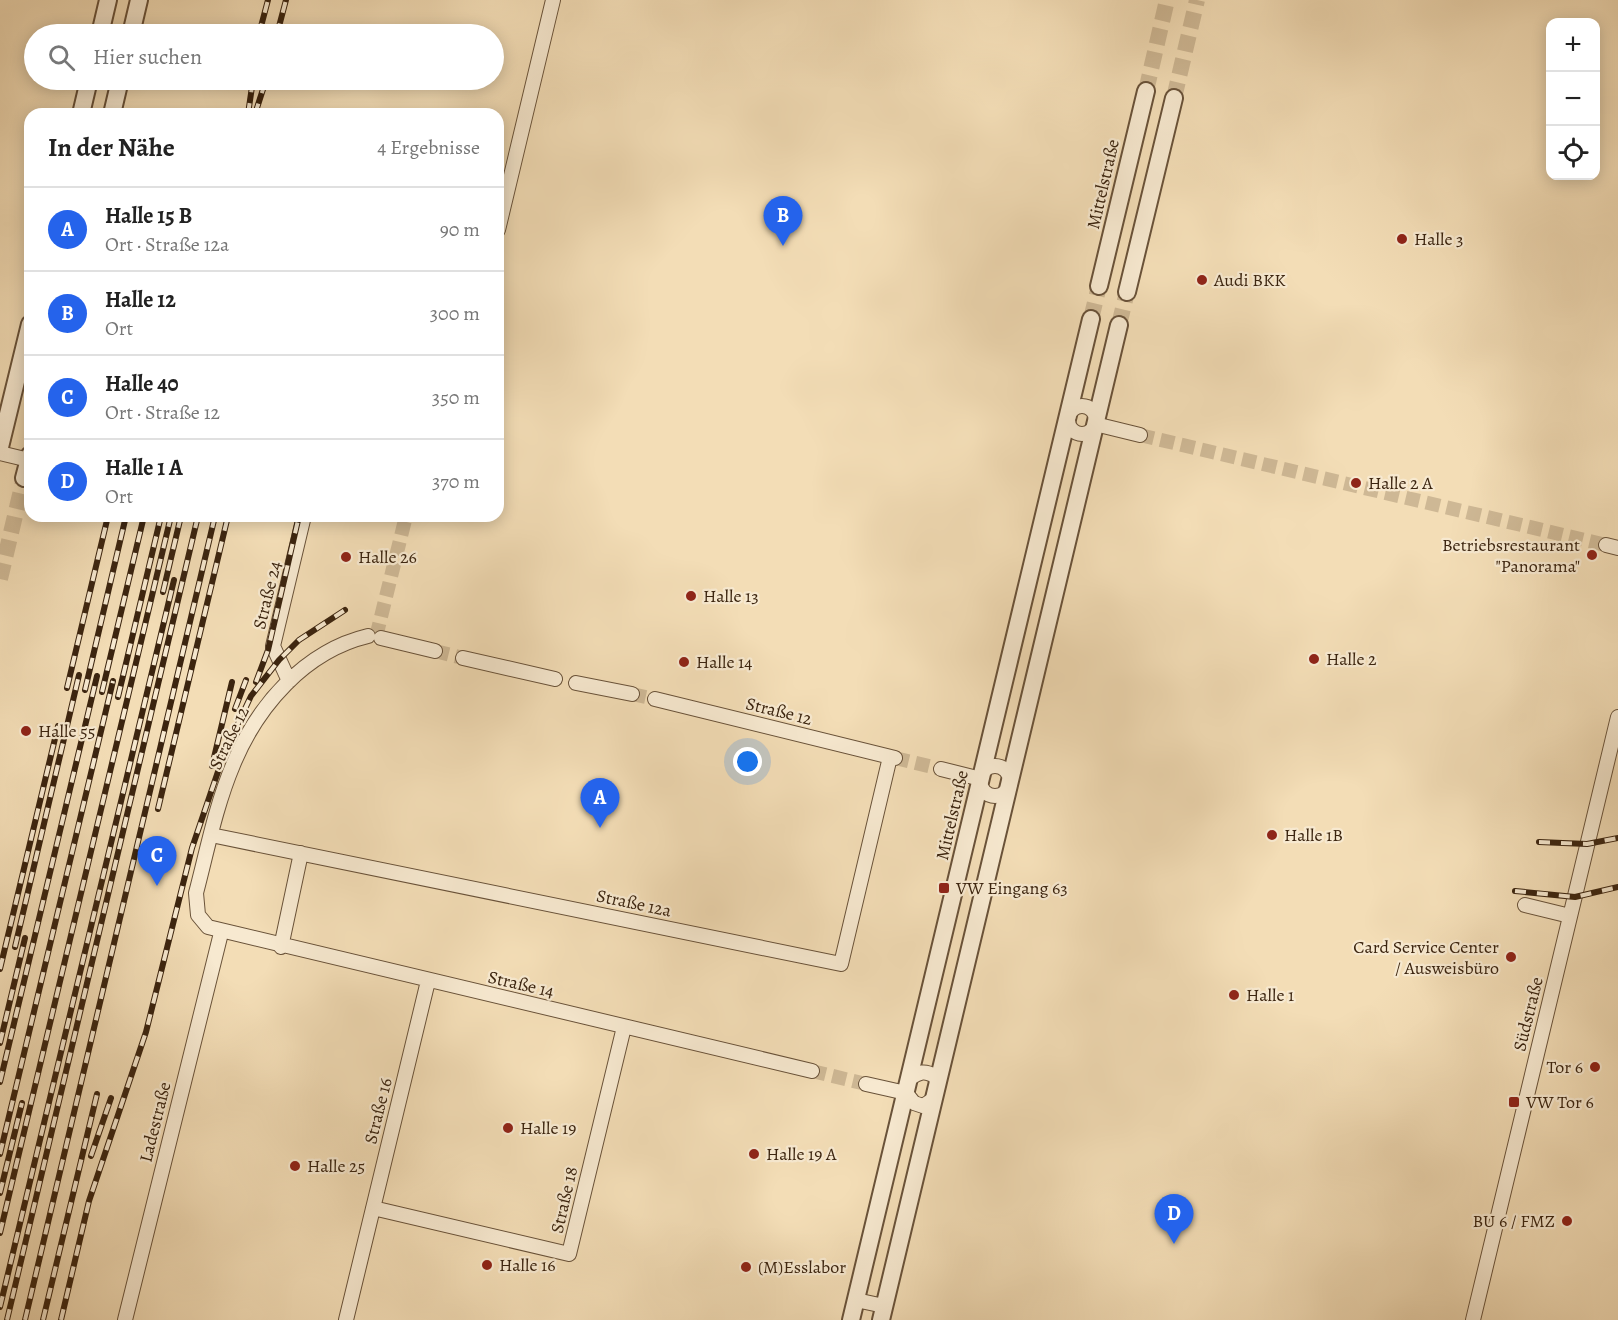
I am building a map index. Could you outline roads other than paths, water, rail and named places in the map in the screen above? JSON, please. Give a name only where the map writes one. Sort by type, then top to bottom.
[{"type":"street","points":[[102,24],[108,0]]},
{"type":"street","points":[[133,24],[139,0]]},
{"type":"street","points":[[504,205],[553,0]]},
{"type":"street","points":[[82,108],[87,90]]},
{"type":"street","points":[[113,108],[118,90]]},
{"type":"street","name":"Mittelstraße","points":[[1099,286],[1146,91]]},
{"type":"street","points":[[1127,292],[1174,98]]},
{"type":"street","name":"Mittelstraße","points":[[851,1320],[1091,319]]},
{"type":"street","points":[[856,1300],[883,1313],[1119,325]]},
{"type":"street","points":[[0,447],[24,349]]},
{"type":"street","points":[[1087,406],[1094,413],[1095,424],[1089,432],[1078,434],[1068,425],[1068,416],[1075,408],[1087,406]]},
{"type":"street","points":[[1095,424],[1140,435]]},
{"type":"street","points":[[0,453],[24,457]]},
{"type":"street","name":"Straße 24","points":[[289,681],[273,646],[303,522]]},
{"type":"street","name":"Straße 12","points":[[221,933],[208,927],[198,915],[196,893],[233,764],[265,707],[289,681],[319,655],[374,637],[435,651]]},
{"type":"street","points":[[463,658],[555,679]]},
{"type":"street","points":[[576,683],[633,694]]},
{"type":"street","name":"Straße 12","points":[[655,699],[892,757]]},
{"type":"street","name":"Südstraße","points":[[1473,1320],[1618,717]]},
{"type":"street","name":"Straße 12a","points":[[211,835],[841,964],[892,757]]},
{"type":"street","points":[[999,765],[1009,774],[1009,785],[1002,794],[991,795],[983,789],[981,779],[987,767],[999,765]]},
{"type":"street","points":[[941,769],[981,779]]},
{"type":"street","points":[[280,947],[301,853]]},
{"type":"street","points":[[1525,905],[1570,916]]},
{"type":"street","name":"Straße 14","points":[[221,933],[812,1071]]},
{"type":"street","name":"Ladestraße","points":[[125,1320],[221,933]]},
{"type":"street","name":"Straße 16","points":[[346,1320],[428,981]]},
{"type":"street","name":"Straße 18","points":[[373,1208],[570,1254],[624,1027]]},
{"type":"street","points":[[920,1071],[928,1072],[935,1076],[936,1091],[923,1106],[914,1103],[908,1085],[920,1071]]},
{"type":"street","points":[[866,1084],[908,1085]]},
{"type":"tunnel","points":[[1146,91],[1167,0]]},
{"type":"tunnel","points":[[1174,98],[1197,0]]},
{"type":"tunnel","points":[[1091,319],[1099,286]]},
{"type":"tunnel","points":[[1119,325],[1127,292]]},
{"type":"tunnel","points":[[1140,435],[1606,545]]},
{"type":"tunnel","points":[[0,579],[24,478]]},
{"type":"tunnel","points":[[376,637],[405,522]]},
{"type":"tunnel","points":[[435,651],[463,658]]},
{"type":"tunnel","points":[[632,694],[655,699]]},
{"type":"tunnel","points":[[895,758],[941,769]]},
{"type":"tunnel","points":[[812,1071],[866,1084]]},
{"type":"railway","points":[[262,24],[268,0]]},
{"type":"railway","points":[[280,24],[286,0]]},
{"type":"railway","points":[[249,108],[252,90]]},
{"type":"railway","points":[[257,108],[263,90]]},
{"type":"railway","points":[[67,688],[107,522]]},
{"type":"railway","points":[[85,690],[125,522]]},
{"type":"railway","points":[[102,692],[143,522]]},
{"type":"railway","points":[[118,697],[160,522]]},
{"type":"railway","points":[[0,1233],[170,522]]},
{"type":"railway","points":[[163,592],[180,522]]},
{"type":"railway","points":[[7,1320],[197,522]]},
{"type":"railway","points":[[25,1320],[214,522]]},
{"type":"railway","points":[[158,809],[227,522]]},
{"type":"railway","points":[[256,682],[268,650],[298,522]]},
{"type":"railway","points":[[0,1307],[174,580]]},
{"type":"railway","points":[[61,1320],[89,1201],[146,1032],[192,848],[225,751],[251,696],[279,660],[299,640],[345,610]]},
{"type":"railway","points":[[15,947],[79,675]]},
{"type":"railway","points":[[0,1082],[97,676]]},
{"type":"railway","points":[[235,709],[246,680]]},
{"type":"railway","points":[[0,1154],[113,681]]},
{"type":"railway","points":[[212,766],[232,682]]},
{"type":"railway","points":[[0,969],[58,726]]},
{"type":"railway","points":[[1539,842],[1587,844],[1618,838]]},
{"type":"railway","points":[[1515,891],[1575,897],[1618,887]]},
{"type":"railway","points":[[0,1043],[25,938]]},
{"type":"railway","points":[[43,1320],[97,1094]]},
{"type":"railway","points":[[91,1156],[111,1098]]},
{"type":"railway","points":[[0,1193],[22,1103]]},
{"type":"place","name":"Halle 3","points":[[1402,239]]},
{"type":"place","name":"Halle 12","points":[[783,246]]},
{"type":"place","name":"Audi BKK","points":[[1202,280]]},
{"type":"place","name":"Halle 2 A","points":[[1356,483]]},
{"type":"place","name":"Betriebsrestaurant \"Panorama\"","points":[[1592,555]]},
{"type":"place","name":"Halle 26","points":[[346,557]]},
{"type":"place","name":"Halle 13","points":[[691,596]]},
{"type":"place","name":"Halle 2","points":[[1314,659]]},
{"type":"place","name":"Halle 14","points":[[684,662]]},
{"type":"place","name":"Halle 55","points":[[26,731]]},
{"type":"place","name":"Halle 15 B","points":[[600,828]]},
{"type":"place","name":"Halle 1B","points":[[1272,835]]},
{"type":"place","name":"Halle 40","points":[[157,886]]},
{"type":"place","name":"VW Eingang 63","points":[[944,888]]},
{"type":"place","name":"Card Service Center / Ausweisbüro","points":[[1511,957]]},
{"type":"place","name":"Halle 1","points":[[1234,995]]},
{"type":"place","name":"Tor 6","points":[[1595,1067]]},
{"type":"place","name":"VW Tor 6","points":[[1514,1102]]},
{"type":"place","name":"Halle 19","points":[[508,1128]]},
{"type":"place","name":"Halle 19 A","points":[[754,1154]]},
{"type":"place","name":"Halle 25","points":[[295,1166]]},
{"type":"place","name":"BU 6 / FMZ","points":[[1567,1221]]},
{"type":"place","name":"Halle 1 A","points":[[1174,1244]]},
{"type":"place","name":"Halle 16","points":[[487,1265]]},
{"type":"place","name":"(M)Esslabor","points":[[746,1267]]}]
